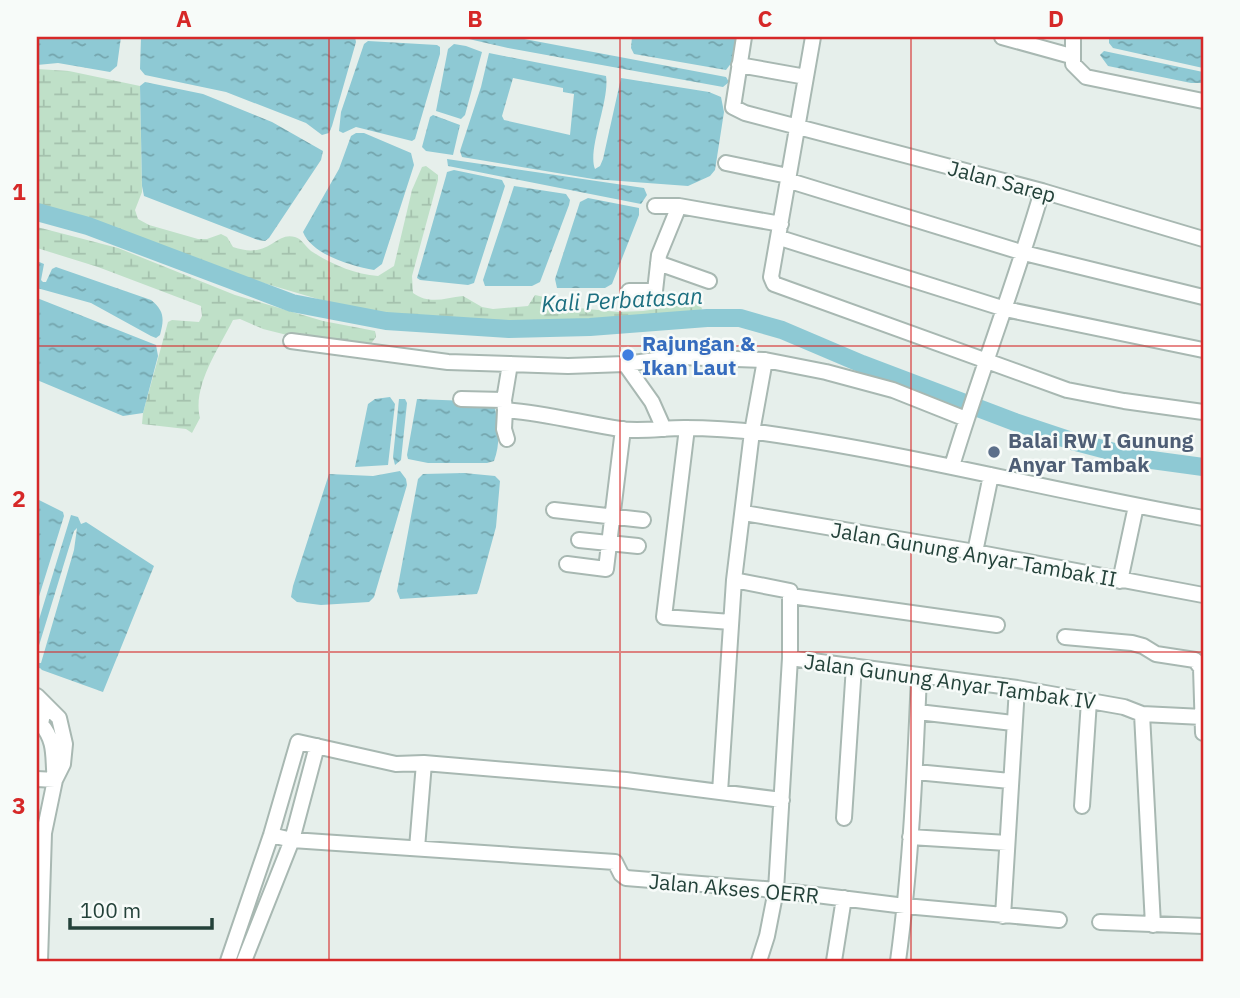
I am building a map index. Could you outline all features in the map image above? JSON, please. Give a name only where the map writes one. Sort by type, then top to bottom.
[{"type":"street","points":[[744,37],[739,65],[802,76]]},
{"type":"street","points":[[813,37],[802,76],[795,126],[779,176],[773,226],[771,277],[774,284],[1067,390],[1203,412]]},
{"type":"street","points":[[1002,37],[1071,56]]},
{"type":"street","points":[[1073,37],[1073,64],[1086,77],[1203,102]]},
{"type":"street","name":"Jalan Sarep","points":[[739,65],[733,107],[745,113],[1042,191],[1203,239]]},
{"type":"street","points":[[726,163],[779,176],[1024,253],[1203,297]]},
{"type":"street","points":[[952,466],[1024,253],[1042,191]]},
{"type":"street","points":[[655,206],[679,206],[773,226],[1005,309],[1203,350]]},
{"type":"street","points":[[629,291],[654,291],[659,255],[679,206]]},
{"type":"street","points":[[658,262],[709,281]]},
{"type":"street","points":[[292,341],[447,362],[625,364],[679,357],[765,360],[883,387],[967,417]]},
{"type":"street","points":[[720,792],[734,580],[757,432],[765,360]]},
{"type":"street","points":[[508,439],[504,429],[504,405],[510,364]]},
{"type":"street","points":[[625,364],[652,402],[664,429]]},
{"type":"street","points":[[461,399],[623,429],[687,428],[757,432],[952,466],[1203,518]]},
{"type":"street","points":[[687,428],[664,617],[731,621]]},
{"type":"street","points":[[568,564],[606,569],[623,429]]},
{"type":"street","points":[[975,552],[991,475]]},
{"type":"street","points":[[1120,581],[1136,506]]},
{"type":"street","points":[[554,510],[643,520]]},
{"type":"street","name":"Jalan Gunung Anyar Tambak II","points":[[744,513],[975,552],[1203,595]]},
{"type":"street","points":[[579,540],[638,547]]},
{"type":"street","points":[[734,580],[790,591],[791,596],[997,625]]},
{"type":"street","name":"Jalan Gunung Anyar Tambak IV","points":[[791,596],[790,658],[1017,688],[1124,708],[1142,714],[1203,717]]},
{"type":"street","points":[[1065,637],[1138,644],[1156,654],[1195,660],[1201,668],[1203,733]]},
{"type":"street","points":[[759,961],[776,890],[790,658]]},
{"type":"street","points":[[844,818],[855,666]]},
{"type":"street","points":[[898,961],[916,772],[919,676]]},
{"type":"street","points":[[1003,916],[1017,688]]},
{"type":"street","points":[[41,700],[43,734],[53,744],[55,780]]},
{"type":"street","points":[[40,961],[41,833],[55,780],[63,764],[65,744],[59,718],[41,700]]},
{"type":"street","points":[[1082,806],[1089,701]]},
{"type":"street","points":[[918,712],[1013,723]]},
{"type":"street","points":[[1142,714],[1153,925]]},
{"type":"street","points":[[228,961],[271,835],[298,742],[396,764],[424,763],[626,779],[782,800]]},
{"type":"street","points":[[244,961],[292,840],[317,746]]},
{"type":"street","points":[[271,835],[292,840],[417,848],[424,763]]},
{"type":"street","points":[[916,772],[1010,781]]},
{"type":"street","points":[[37,779],[55,780]]},
{"type":"street","points":[[910,837],[1007,843]]},
{"type":"street","name":"Jalan Akses OERR","points":[[417,848],[615,862],[626,878],[776,890],[905,906],[1059,920]]},
{"type":"street","points":[[834,961],[844,898]]},
{"type":"street","points":[[1100,922],[1203,926]]},
{"type":"green space","points":[[37,69],[69,71],[140,86],[142,192],[135,210],[138,219],[149,225],[198,239],[221,234],[227,237],[233,247],[245,250],[264,248],[282,238],[295,237],[311,251],[335,264],[352,271],[378,276],[394,266],[412,190],[422,167],[426,166],[438,175],[438,180],[412,276],[413,293],[419,297],[438,300],[463,296],[482,307],[493,309],[528,306],[535,295],[559,306],[618,312],[696,303],[702,308],[700,314],[638,322],[547,324],[528,327],[509,322],[487,323],[374,315],[222,271],[72,216],[37,207]]},
{"type":"green space","points":[[37,227],[118,248],[235,295],[323,321],[375,331],[376,337],[370,345],[291,336],[263,329],[240,319],[233,320],[203,380],[200,418],[192,433],[186,429],[142,424],[168,322],[199,322],[202,316],[201,306],[98,267],[37,248]]},
{"type":"water","points":[[37,37],[121,37],[117,66],[110,72],[58,63],[37,65]]},
{"type":"water","points":[[141,37],[355,37],[356,42],[332,126],[329,133],[322,135],[306,123],[226,92],[145,75],[140,69]]},
{"type":"water","points":[[460,37],[519,38],[726,77],[729,82],[723,87]]},
{"type":"water","points":[[632,37],[737,37],[732,62],[726,70],[634,54],[631,48]]},
{"type":"water","points":[[1109,37],[1203,37],[1203,68],[1113,48]]},
{"type":"water","points":[[368,41],[440,47],[415,139],[412,141],[356,127],[343,133],[339,131],[341,112],[364,44]]},
{"type":"water","points":[[454,44],[482,52],[465,115],[461,119],[436,111],[448,49]]},
{"type":"water","points":[[1104,51],[1203,72],[1203,83],[1191,83],[1108,66],[1100,55]]},
{"type":"water","points":[[489,53],[606,76],[605,98],[594,150],[595,169],[603,159],[621,78],[709,92],[721,97],[724,112],[715,170],[710,176],[688,186],[593,179],[462,157],[460,151]],"holes":[[[513,78],[563,88],[563,92],[574,94],[570,135],[504,120],[502,116]]]},
{"type":"water","points":[[145,82],[203,94],[272,122],[323,151],[321,160],[269,238],[265,241],[258,240],[144,196],[140,86]]},
{"type":"water","points":[[433,115],[460,125],[453,155],[426,151],[422,147],[430,117]]},
{"type":"water","points":[[364,133],[411,153],[414,165],[382,264],[374,270],[355,266],[324,253],[308,240],[303,232],[339,169],[351,136]]},
{"type":"water","points":[[447,159],[644,188],[647,195],[641,204],[448,166]]},
{"type":"water","points":[[454,170],[502,180],[505,186],[474,283],[468,285],[417,278],[447,172]]},
{"type":"water","points":[[514,186],[566,194],[570,200],[569,205],[540,282],[532,286],[485,286],[483,280]]},
{"type":"water","points":[[588,198],[639,208],[639,215],[612,284],[605,288],[557,288],[555,279],[580,202]]},
{"type":"water","points":[[37,261],[44,264],[41,280],[43,282],[46,282],[52,269],[56,267],[151,300],[162,316],[160,335],[156,338],[151,336],[91,303],[37,288]]},
{"type":"water","points":[[37,298],[156,345],[158,356],[143,413],[123,416],[37,380]]},
{"type":"water","points":[[390,397],[395,404],[388,465],[355,467],[368,404],[375,399]]},
{"type":"water","points":[[399,399],[405,399],[407,403],[401,460],[395,465],[393,457]]},
{"type":"water","points":[[417,399],[493,402],[498,432],[494,461],[428,463],[408,459]]},
{"type":"water","points":[[400,471],[407,485],[374,597],[369,602],[321,605],[297,602],[291,597],[293,586],[329,474],[373,476]]},
{"type":"water","points":[[464,473],[495,476],[500,481],[496,527],[477,594],[400,599],[397,591],[418,479],[423,474]]},
{"type":"water","points":[[37,499],[63,512],[64,516],[37,603]]},
{"type":"water","points":[[71,515],[78,517],[81,524],[86,522],[154,566],[103,692],[37,669],[74,550],[77,528],[37,652],[37,626]]},
{"type":"waterway","name":"Kali Perbatasan","points":[[37,212],[88,226],[292,303],[386,321],[509,329],[740,318],[782,330],[862,364],[1072,441],[1137,458],[1203,467]]},
{"type":"place","name":"Rajungan & Ikan Laut","points":[[628,355]]},
{"type":"place","name":"Balai RW I Gunung Anyar Tambak","points":[[994,452]]}]
